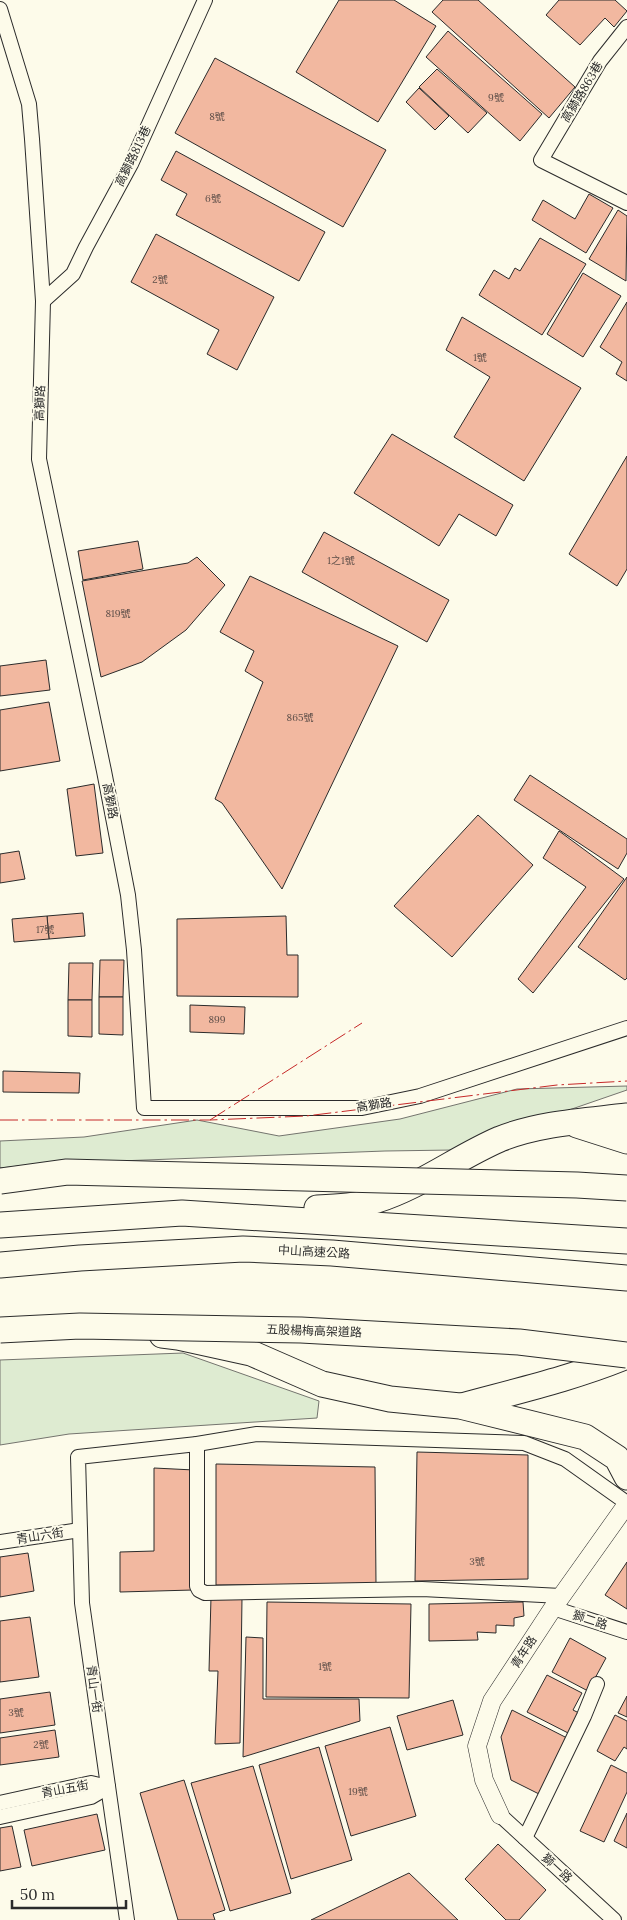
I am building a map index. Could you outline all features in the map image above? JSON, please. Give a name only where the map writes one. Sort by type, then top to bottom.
[{"type":"highway","points":[[0,1224],[182,1213],[349,1206],[376,1201],[405,1190],[500,1139],[537,1128],[627,1116]]},
{"type":"highway","points":[[570,1123],[619,1139]]},
{"type":"highway","points":[[0,1182],[66,1172],[577,1185],[627,1188]]},
{"type":"highway","points":[[182,1213],[627,1241]]},
{"type":"highway","name":"中山高速公路","points":[[0,1264],[243,1249],[332,1252],[627,1278]]},
{"type":"highway","points":[[0,1321],[178,1337],[251,1353],[322,1384],[390,1399],[460,1406],[585,1437],[617,1458],[627,1477]]},
{"type":"highway","name":"五股楊梅高架道路","points":[[0,1330],[80,1326],[301,1330],[519,1342],[627,1356]]},
{"type":"highway","points":[[460,1406],[608,1364],[627,1356]]},
{"type":"street","name":"高獅路813巷","points":[[44,301],[73,274],[130,164],[205,0]]},
{"type":"street","name":"高獅路","points":[[0,9],[28,104],[44,301],[39,459],[128,895],[134,950],[144,1108],[362,1108],[420,1096],[627,1028]]},
{"type":"street","name":"高獅路863巷","points":[[627,27],[600,61],[542,160],[627,203]]},
{"type":"street","points":[[198,1444],[257,1434],[524,1444],[565,1459],[627,1504]]},
{"type":"street","name":"青山一街","points":[[127,1920],[82,1603],[78,1457],[198,1444]]},
{"type":"street","name":"獅二路","points":[[198,1444],[197,1586],[205,1593],[422,1589],[557,1602],[627,1632]]},
{"type":"street","name":"青年路","points":[[500,1815],[484,1780],[477,1746],[492,1701],[557,1602],[627,1504]]},
{"type":"street","name":"青山六街","points":[[0,1542],[80,1530]]},
{"type":"street","points":[[525,1838],[580,1725],[596,1684]]},
{"type":"street","name":"青山五街","points":[[0,1803],[91,1783],[108,1787]]},
{"type":"street","name":"青山五街","points":[[0,1817],[91,1797],[108,1787]]},
{"type":"street","name":"獅一路","points":[[500,1815],[614,1920]]},
{"type":"green space","points":[[627,1086],[627,1090],[453,1150],[39,1164],[0,1168],[0,1141],[84,1137],[197,1120],[279,1136],[400,1119],[517,1089]]},
{"type":"green space","points":[[183,1353],[319,1401],[317,1418],[69,1434],[0,1445],[0,1360]]},
{"type":"building","points":[[339,0],[394,0],[436,26],[378,122],[296,72]]},
{"type":"building","points":[[443,0],[478,0],[575,87],[549,118],[432,12]]},
{"type":"building","points":[[559,0],[615,0],[627,11],[614,27],[605,18],[580,45],[546,15]]},
{"type":"building","points":[[448,31],[542,114],[520,141],[426,57]]},
{"type":"building","points":[[215,58],[386,150],[343,227],[175,133]]},
{"type":"building","points":[[437,69],[487,113],[468,133],[419,87]]},
{"type":"building","points":[[419,88],[449,116],[435,130],[406,102]]},
{"type":"building","points":[[176,151],[325,232],[299,281],[176,215],[187,194],[161,180]]},
{"type":"building","points":[[589,194],[613,208],[586,253],[532,220],[543,200],[575,219]]},
{"type":"building","points":[[618,210],[627,216],[626,281],[589,259]]},
{"type":"building","points":[[156,234],[274,297],[237,370],[207,354],[219,330],[131,282]]},
{"type":"building","points":[[540,238],[586,264],[542,335],[479,295],[494,270],[509,279],[515,268],[520,271]]},
{"type":"building","points":[[583,273],[621,296],[583,357],[547,334]]},
{"type":"building","points":[[627,302],[627,381],[616,374],[622,362],[600,347]]},
{"type":"building","points":[[462,317],[581,388],[524,481],[454,437],[490,377],[446,350]]},
{"type":"building","points":[[392,434],[513,505],[496,536],[459,514],[439,546],[354,493]]},
{"type":"building","points":[[627,456],[627,569],[617,586],[569,554]]},
{"type":"building","points":[[324,532],[449,600],[427,642],[302,572]]},
{"type":"building","points":[[138,541],[143,569],[83,580],[78,551]]},
{"type":"building","points":[[197,557],[225,585],[186,630],[142,662],[101,677],[82,581],[188,563]]},
{"type":"building","points":[[250,576],[398,646],[282,889],[222,803],[215,799],[263,682],[245,671],[254,651],[220,632]]},
{"type":"building","points":[[46,660],[50,690],[0,696],[0,666]]},
{"type":"building","points":[[49,702],[60,761],[0,771],[0,710]]},
{"type":"building","points":[[530,775],[627,839],[627,853],[618,869],[514,800]]},
{"type":"building","points":[[94,784],[103,853],[76,856],[67,789]]},
{"type":"building","points":[[478,815],[533,865],[452,957],[394,906]]},
{"type":"building","points":[[559,831],[624,879],[533,993],[518,979],[586,887],[543,858]]},
{"type":"building","points":[[19,851],[25,879],[0,883],[0,854]]},
{"type":"building","points":[[627,877],[627,978],[625,980],[578,947]]},
{"type":"building","points":[[83,913],[85,936],[49,939],[47,916]]},
{"type":"building","points":[[47,916],[49,939],[14,942],[12,919]]},
{"type":"building","points":[[286,916],[287,955],[298,955],[298,997],[177,996],[177,919]]},
{"type":"building","points":[[100,960],[124,960],[123,997],[99,997]]},
{"type":"building","points":[[69,963],[93,963],[92,1000],[68,1000]]},
{"type":"building","points":[[99,997],[123,997],[123,1035],[99,1034]]},
{"type":"building","points":[[68,1000],[92,1000],[92,1037],[68,1036]]},
{"type":"building","points":[[190,1005],[245,1007],[244,1034],[190,1032]]},
{"type":"building","points":[[3,1071],[80,1073],[79,1093],[3,1092]]},
{"type":"building","points":[[417,1452],[528,1455],[528,1579],[415,1581]]},
{"type":"building","points":[[216,1464],[375,1467],[376,1584],[216,1585]]},
{"type":"building","points":[[154,1468],[194,1470],[193,1590],[120,1592],[120,1552],[154,1551]]},
{"type":"building","points":[[28,1553],[34,1591],[0,1597],[0,1557]]},
{"type":"building","points":[[627,1562],[627,1609],[605,1595]]},
{"type":"building","points":[[211,1597],[242,1598],[240,1743],[215,1744],[218,1671],[209,1671]]},
{"type":"building","points":[[267,1602],[411,1604],[409,1698],[266,1697]]},
{"type":"building","points":[[523,1602],[524,1616],[514,1618],[514,1626],[496,1625],[496,1633],[477,1632],[478,1640],[429,1641],[429,1604]]},
{"type":"building","points":[[30,1617],[39,1677],[0,1682],[0,1621]]},
{"type":"building","points":[[246,1637],[263,1638],[263,1699],[359,1699],[360,1721],[243,1757]]},
{"type":"building","points":[[570,1638],[606,1658],[588,1691],[552,1672]]},
{"type":"building","points":[[547,1675],[582,1693],[573,1710],[583,1715],[572,1735],[527,1712]]},
{"type":"building","points":[[50,1692],[55,1725],[0,1733],[0,1699]]},
{"type":"building","points":[[627,1696],[627,1717],[618,1713]]},
{"type":"building","points":[[453,1700],[463,1735],[407,1750],[397,1716]]},
{"type":"building","points":[[512,1710],[569,1739],[539,1794],[511,1780],[501,1737]]},
{"type":"building","points":[[615,1715],[627,1721],[627,1749],[624,1747],[615,1761],[597,1751]]},
{"type":"building","points":[[390,1727],[416,1816],[351,1836],[325,1746]]},
{"type":"building","points":[[55,1730],[59,1757],[0,1765],[0,1738]]},
{"type":"building","points":[[319,1747],[352,1860],[291,1879],[259,1765]]},
{"type":"building","points":[[611,1765],[627,1773],[627,1792],[604,1842],[580,1831]]},
{"type":"building","points":[[253,1766],[291,1893],[230,1911],[191,1783]]},
{"type":"building","points":[[184,1780],[225,1910],[213,1914],[215,1920],[178,1920],[140,1793]]},
{"type":"building","points":[[627,1813],[627,1848],[614,1841]]},
{"type":"building","points":[[97,1814],[105,1850],[32,1866],[24,1830]]},
{"type":"building","points":[[12,1826],[21,1867],[0,1871],[0,1828]]},
{"type":"building","points":[[498,1844],[546,1890],[519,1920],[506,1920],[465,1879]]},
{"type":"building","points":[[409,1873],[458,1920],[311,1920]]},
{"type":"power","points":[[210,1120],[362,1023]]},
{"type":"power","points":[[0,1120],[210,1120],[306,1116],[557,1085],[627,1081]]}]
